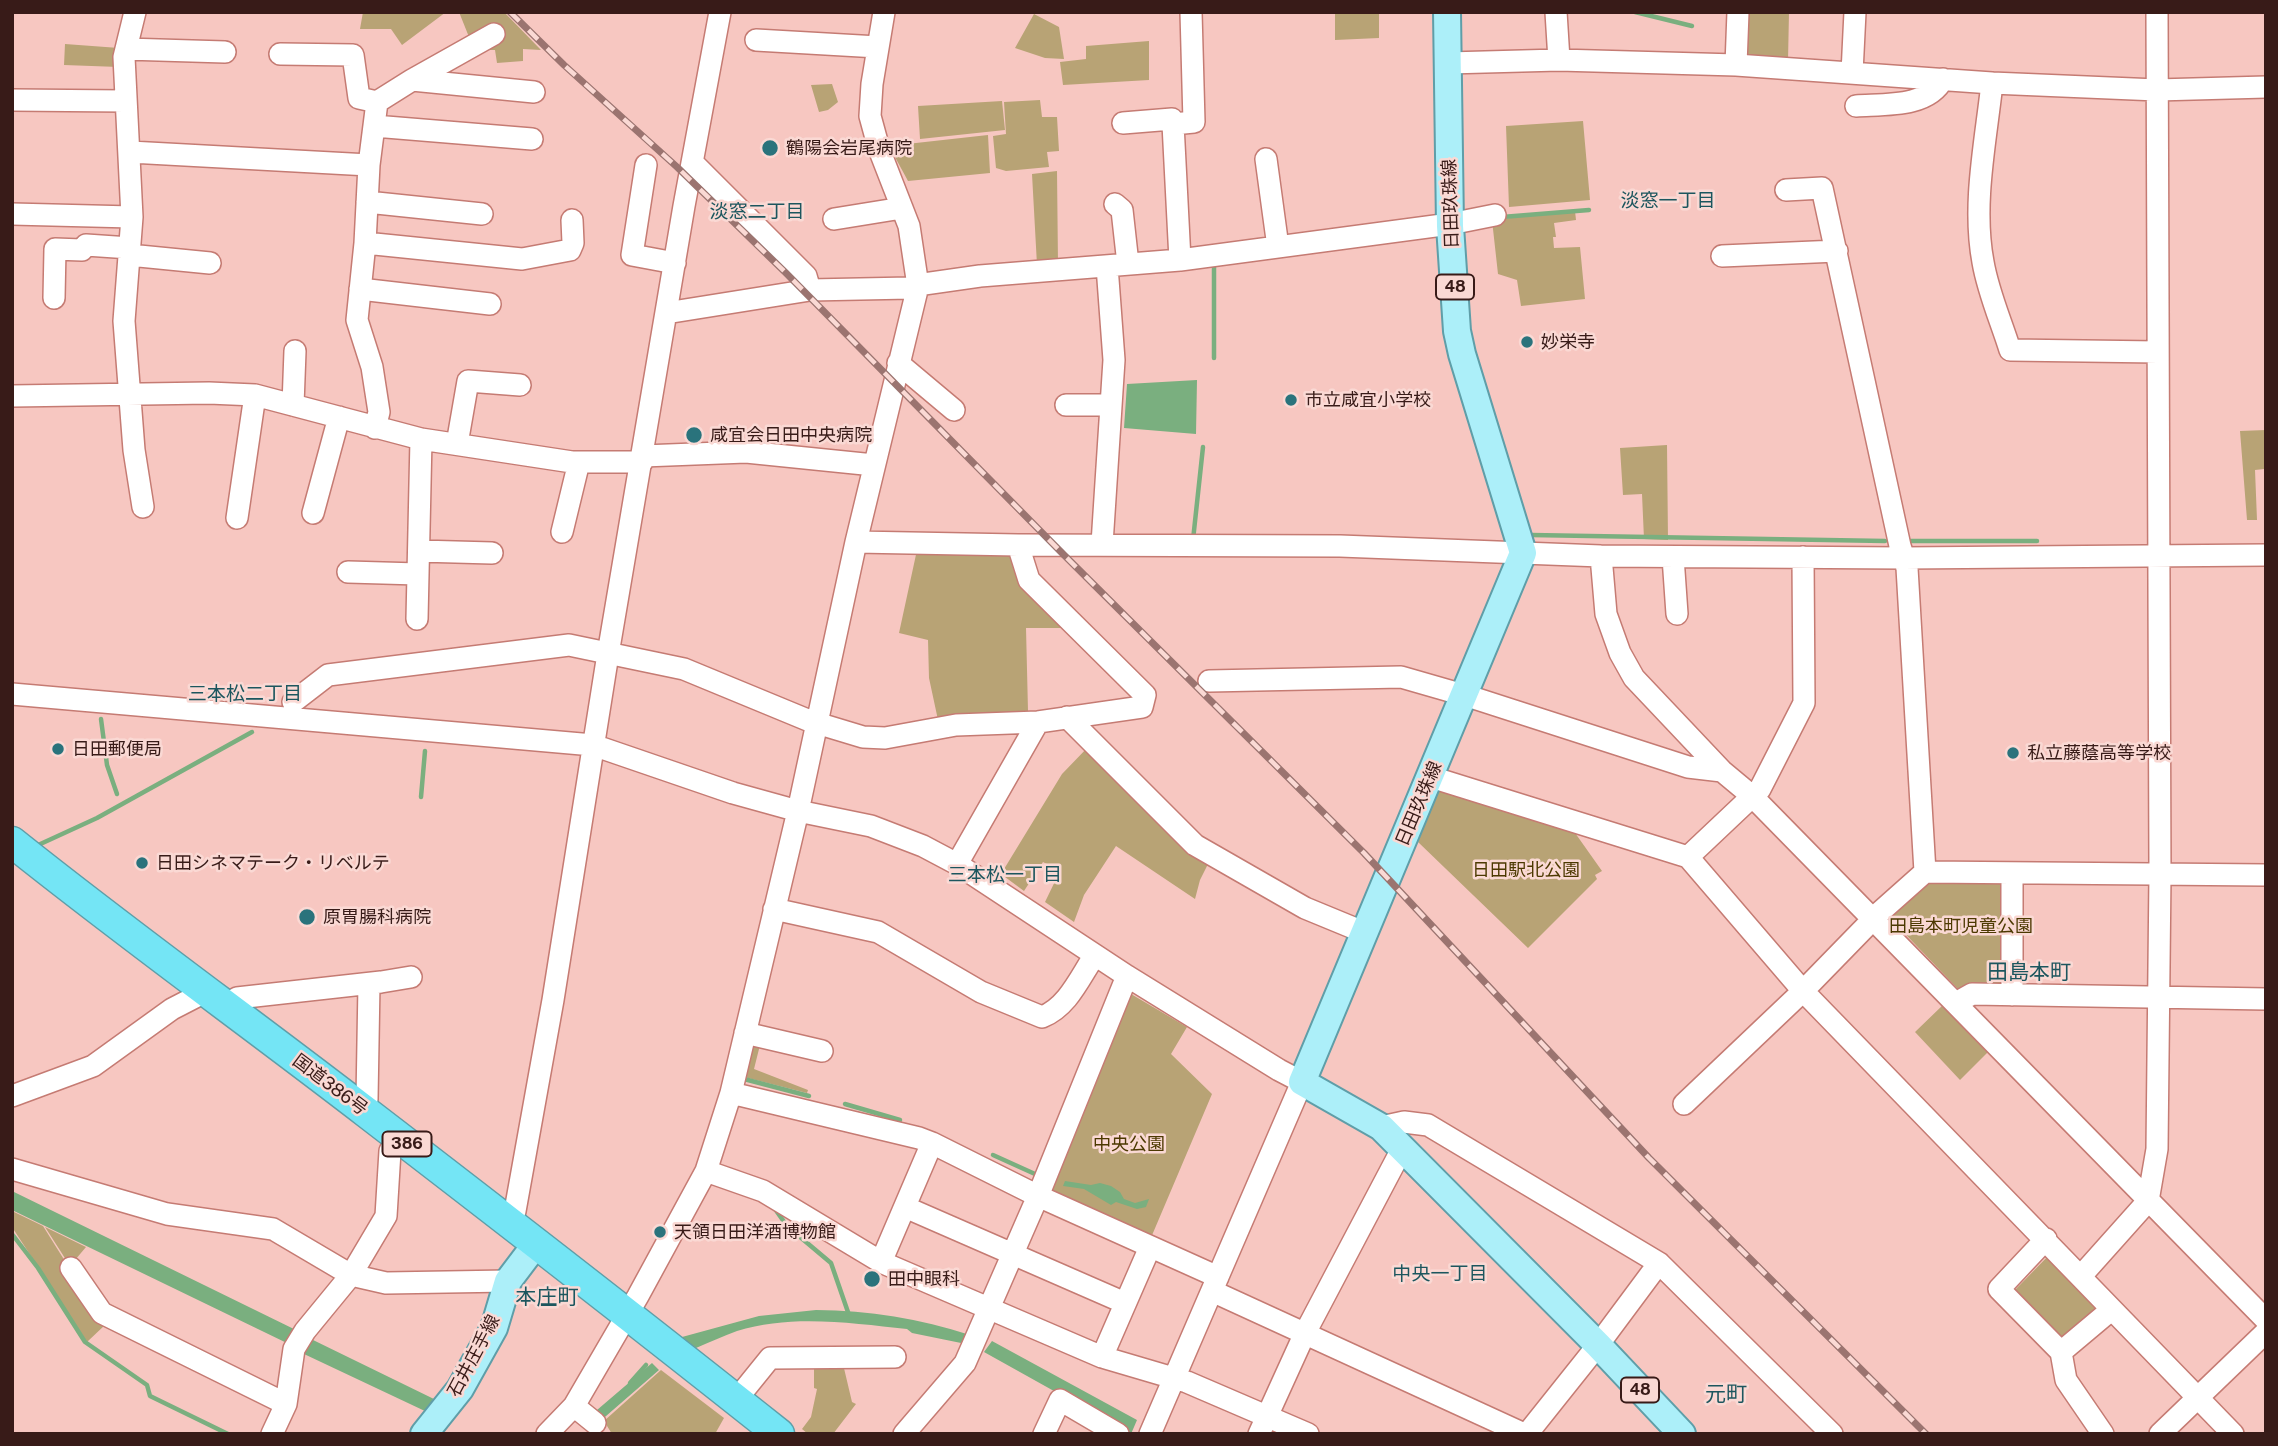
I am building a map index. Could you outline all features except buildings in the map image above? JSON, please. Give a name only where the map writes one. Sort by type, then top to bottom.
[{"type":"highway","name":"国道386号","points":[[20,849],[365,1111],[779,1434]]},
{"type":"main road","name":"日田玖珠線","points":[[1302,1082],[1431,777],[1459,694],[1522,553],[1457,331],[1450,224],[1447,12]]},
{"type":"main road","name":"48","points":[[1302,1082],[1381,1127],[1598,1345],[1682,1434]]},
{"type":"main road","name":"石井庄手線","points":[[424,1434],[460,1389],[494,1328],[508,1281],[536,1244]]},
{"type":"main road","name":"石井庄手線","points":[[439,1434],[472,1394],[506,1333],[536,1244]]},
{"type":"street","points":[[135,12],[124,57],[132,217],[124,321],[128,396],[142,507]]},
{"type":"street","points":[[510,1224],[515,1211],[534,1113],[608,654],[720,12]]},
{"type":"street","points":[[572,1419],[706,1171],[731,1093],[798,811],[856,542],[918,286],[909,226],[879,149],[870,116],[884,12]]},
{"type":"street","points":[[1173,124],[1194,122],[1191,12]]},
{"type":"street","points":[[1556,12],[1559,60]]},
{"type":"street","points":[[1736,65],[1738,12]]},
{"type":"street","points":[[1852,73],[1855,12]]},
{"type":"street","points":[[2081,1276],[2148,1201],[2157,1149],[2160,874],[2157,12]]},
{"type":"street","points":[[281,54],[353,55],[359,99],[377,102],[494,34]]},
{"type":"street","points":[[756,40],[878,47]]},
{"type":"street","points":[[126,49],[225,52]]},
{"type":"street","points":[[1448,63],[1559,60],[1736,65],[1992,83],[2157,90],[2266,87]]},
{"type":"street","points":[[1856,106],[1913,100],[1936,90],[1943,79]]},
{"type":"street","points":[[412,80],[534,92]]},
{"type":"street","points":[[1992,83],[1980,199],[1981,252],[2010,350],[2158,352]]},
{"type":"street","points":[[12,100],[125,101]]},
{"type":"street","points":[[375,428],[379,412],[374,378],[357,320],[369,165],[377,102]]},
{"type":"street","points":[[1123,123],[1172,119],[1180,260]]},
{"type":"street","points":[[374,126],[531,139]]},
{"type":"street","points":[[130,152],[369,165]]},
{"type":"street","points":[[1266,159],[1278,247]]},
{"type":"street","points":[[693,163],[806,276],[810,290]]},
{"type":"street","points":[[646,165],[632,255],[675,263]]},
{"type":"street","points":[[1786,190],[1822,188],[1900,546],[1908,568],[1925,872]]},
{"type":"street","points":[[367,202],[482,214]]},
{"type":"street","points":[[1102,544],[1122,210],[1115,204]]},
{"type":"street","points":[[834,219],[902,208]]},
{"type":"street","points":[[12,214],[132,217]]},
{"type":"street","points":[[666,313],[810,290],[910,288],[980,276],[1180,260],[1450,224],[1495,215]]},
{"type":"street","points":[[365,243],[439,243],[522,259],[570,250],[573,243],[572,220]]},
{"type":"street","points":[[54,298],[55,249],[82,250],[86,246],[210,263]]},
{"type":"street","points":[[1721,256],[1837,251]]},
{"type":"street","points":[[360,289],[490,304]]},
{"type":"street","points":[[293,405],[295,351]]},
{"type":"street","points":[[898,363],[954,410]]},
{"type":"street","points":[[457,444],[468,381],[520,386]]},
{"type":"street","points":[[12,397],[209,393],[255,395],[421,439],[579,462],[746,452],[874,465]]},
{"type":"street","points":[[237,518],[255,395]]},
{"type":"street","points":[[1066,405],[1111,405]]},
{"type":"street","points":[[313,513],[340,417]]},
{"type":"street","points":[[417,619],[421,439]]},
{"type":"street","points":[[562,532],[579,462]]},
{"type":"street","points":[[856,542],[1340,546],[1601,556],[1905,558],[2266,555]]},
{"type":"street","points":[[293,702],[328,675],[569,645],[684,669],[817,723],[863,737],[886,738],[956,725],[1038,722],[1142,707],[1145,695],[1029,580],[1018,545]]},
{"type":"street","points":[[419,551],[492,553]]},
{"type":"street","points":[[1601,556],[1606,614],[1634,678],[1722,771],[1752,796],[1874,919],[2266,1320]]},
{"type":"street","points":[[1673,556],[1676,614]]},
{"type":"street","points":[[1688,857],[1760,789],[1804,703],[1803,557]]},
{"type":"street","points":[[348,572],[418,574]]},
{"type":"street","points":[[1209,681],[1401,677],[1688,767],[1722,771]]},
{"type":"street","points":[[12,694],[593,745],[733,793],[798,811],[871,826],[923,846],[957,864],[1126,976],[1302,1082],[1150,1434]]},
{"type":"street","points":[[1325,1027],[1322,1011],[1459,694]]},
{"type":"street","points":[[1067,717],[1195,845],[1305,908],[1356,929]]},
{"type":"street","points":[[957,864],[1038,722]]},
{"type":"street","points":[[1431,777],[1688,857],[1803,991],[2233,1434]]},
{"type":"street","points":[[1684,1104],[1925,872],[2266,875]]},
{"type":"street","points":[[2012,873],[2012,995]]},
{"type":"street","points":[[774,909],[878,932],[981,992],[1042,1017],[1051,1014],[1065,1002],[1095,955]]},
{"type":"street","points":[[904,1434],[965,1363],[1038,1196],[1126,976]]},
{"type":"street","points":[[12,1096],[93,1066],[172,1009],[216,999],[369,984],[411,977]]},
{"type":"street","points":[[365,1111],[368,1099],[369,984]]},
{"type":"street","points":[[1956,1003],[1972,995],[2266,999]]},
{"type":"street","points":[[745,1032],[822,1051]]},
{"type":"street","points":[[731,1093],[932,1143],[1038,1196],[1150,1247],[1305,1333],[1526,1434],[1598,1345],[1659,1263]]},
{"type":"street","points":[[1381,1127],[1404,1122],[1428,1125],[1659,1263],[1832,1434]]},
{"type":"street","points":[[272,1434],[286,1404],[300,1340],[351,1275],[386,1216],[390,1151],[397,1136]]},
{"type":"street","points":[[881,1262],[932,1143]]},
{"type":"street","points":[[1263,1425],[1305,1333],[1402,1149]]},
{"type":"street","points":[[12,1169],[167,1214],[273,1229],[351,1275],[386,1283],[508,1281]]},
{"type":"street","points":[[706,1171],[763,1191],[881,1262],[1102,1357],[1174,1378],[1263,1425],[1308,1434]]},
{"type":"street","points":[[905,1207],[1125,1303]]},
{"type":"street","points":[[2046,1239],[1999,1289],[2061,1352],[2066,1380],[2103,1434]]},
{"type":"street","points":[[1102,1357],[1150,1247]]},
{"type":"street","points":[[71,1268],[102,1313],[286,1404]]},
{"type":"street","points":[[2061,1352],[2111,1310]]},
{"type":"street","points":[[2160,1434],[2266,1332]]},
{"type":"street","points":[[736,1400],[770,1358],[895,1357]]},
{"type":"street","points":[[1044,1434],[1059,1400],[1118,1434]]},
{"type":"green space","points":[[363,12],[446,12],[402,45],[391,29],[360,29]]},
{"type":"green space","points":[[459,12],[504,12],[541,50],[523,49],[523,61],[497,63],[495,50],[472,50]]},
{"type":"green space","points":[[1335,12],[1379,12],[1379,38],[1335,40]]},
{"type":"green space","points":[[1743,12],[1789,12],[1788,61],[1742,60]]},
{"type":"green space","points":[[1034,14],[1059,27],[1064,59],[1045,58],[1015,48]]},
{"type":"green space","points":[[1149,41],[1149,80],[1063,85],[1060,62],[1086,59],[1086,46]]},
{"type":"green space","points":[[65,44],[119,48],[119,67],[64,65]]},
{"type":"green space","points":[[832,84],[838,102],[828,110],[819,112],[811,85]]},
{"type":"green space","points":[[1040,100],[1042,117],[1057,117],[1059,151],[1047,152],[1049,167],[1006,171],[996,168],[993,136],[1006,134],[1004,102]]},
{"type":"green space","points":[[1002,101],[1005,130],[920,139],[918,106]]},
{"type":"green space","points":[[1583,121],[1590,200],[1509,207],[1506,126]]},
{"type":"green space","points":[[988,135],[990,173],[908,181],[889,146]]},
{"type":"green space","points":[[1057,171],[1058,264],[1037,265],[1032,174]]},
{"type":"green space","points":[[1575,211],[1576,220],[1554,223],[1554,248],[1580,247],[1585,299],[1521,306],[1517,280],[1498,274],[1492,220]]},
{"type":"green space","points":[[2266,430],[2266,463],[2264,469],[2255,470],[2257,520],[2247,520],[2240,431]]},
{"type":"green space","points":[[1667,445],[1668,540],[1644,539],[1642,494],[1623,495],[1620,448]]},
{"type":"green space","points":[[1012,549],[1074,628],[1026,628],[1028,711],[938,720],[929,678],[928,640],[899,633],[917,550]]},
{"type":"green space","points":[[1089,746],[1210,860],[1200,880],[1195,899],[1116,846],[1084,895],[1074,922],[1045,902],[1060,871],[1043,862],[1024,891],[1001,874],[1062,774]]},
{"type":"green space","name":"日田駅北公園","points":[[1440,785],[1573,830],[1602,871],[1595,875],[1597,879],[1528,948],[1418,842]]},
{"type":"green space","name":"田島本町児童公園","points":[[1925,880],[2009,880],[2007,990],[1958,989],[1888,916]]},
{"type":"green space","name":"中央公園","points":[[1131,994],[1187,1027],[1171,1054],[1212,1094],[1150,1240],[1046,1193]]},
{"type":"green space","points":[[1944,1004],[1989,1051],[1960,1080],[1915,1032]]},
{"type":"green space","points":[[756,1040],[761,1041],[754,1069],[808,1090],[807,1093],[744,1077]]},
{"type":"green space","points":[[12,1211],[43,1226],[105,1325],[87,1342],[12,1227]]},
{"type":"green space","points":[[45,1227],[86,1247],[70,1266]]},
{"type":"green space","points":[[2052,1252],[2100,1304],[2059,1341],[2014,1291]]},
{"type":"green space","points":[[814,1364],[843,1364],[852,1402],[856,1404],[833,1434],[808,1434],[802,1429],[811,1417],[817,1389],[814,1388]]},
{"type":"green space","points":[[661,1370],[724,1418],[715,1434],[612,1434],[604,1421]]},
{"type":"shaded area","points":[[1197,380],[1196,434],[1124,428],[1127,384]]},
{"type":"shaded area","points":[[1065,1181],[1111,1186],[1120,1192],[1124,1199],[1135,1203],[1149,1199],[1146,1207],[1137,1209],[1116,1202],[1111,1205],[1084,1189],[1063,1186]]},
{"type":"shaded area","points":[[12,1191],[300,1332],[293,1346],[12,1210]]},
{"type":"shaded area","points":[[816,1310],[894,1316],[970,1335],[966,1344],[912,1333],[907,1329],[800,1321],[737,1331],[696,1348],[682,1337],[759,1316]]},
{"type":"shaded area","points":[[311,1339],[436,1400],[427,1412],[304,1354]]},
{"type":"shaded area","points":[[992,1341],[1137,1420],[1131,1434],[984,1352]]},
{"type":"shaded area","points":[[652,1363],[659,1370],[598,1423],[590,1416]]},
{"type":"waterway","points":[[1635,12],[1692,26]]},
{"type":"waterway","points":[[1502,217],[1589,210]]},
{"type":"waterway","points":[[1214,261],[1214,358]]},
{"type":"waterway","points":[[1193,540],[1203,447]]},
{"type":"waterway","points":[[1531,535],[1885,541]]},
{"type":"waterway","points":[[1905,541],[2037,541]]},
{"type":"waterway","points":[[101,719],[107,765],[117,794]]},
{"type":"waterway","points":[[36,846],[97,818],[252,732]]},
{"type":"waterway","points":[[421,797],[425,751]]},
{"type":"waterway","points":[[744,1079],[809,1096]]},
{"type":"waterway","points":[[845,1104],[900,1120]]},
{"type":"waterway","points":[[993,1155],[1035,1174]]},
{"type":"waterway","points":[[775,1209],[787,1226],[831,1263],[849,1315]]},
{"type":"waterway","points":[[12,1234],[38,1268],[85,1342],[147,1385],[150,1396],[228,1434]]},
{"type":"waterway","points":[[630,1383],[646,1365]]},
{"type":"railway","points":[[510,12],[564,65],[677,167],[786,273],[1064,555],[1364,853],[1649,1158],[1926,1434]]},
{"type":"place","name":"鶴陽会岩尾病院","points":[[770,148]]},
{"type":"place","name":"妙栄寺","points":[[1527,342]]},
{"type":"place","name":"市立咸宜小学校","points":[[1291,400]]},
{"type":"place","name":"咸宜会日田中央病院","points":[[694,435]]},
{"type":"place","name":"日田郵便局","points":[[58,749]]},
{"type":"place","name":"私立藤蔭高等学校","points":[[2013,753]]},
{"type":"place","name":"日田シネマテーク・リベルテ","points":[[142,863]]},
{"type":"place","name":"原胃腸科病院","points":[[307,917]]},
{"type":"place","name":"天領日田洋酒博物館","points":[[660,1232]]},
{"type":"place","name":"田中眼科","points":[[872,1279]]},
{"type":"district","name":"淡窓一丁目","points":[[1668,201]]},
{"type":"district","name":"淡窓二丁目","points":[[757,212]]},
{"type":"district","name":"三本松二丁目","points":[[245,694]]},
{"type":"district","name":"三本松一丁目","points":[[1005,875]]},
{"type":"district","name":"田島本町","points":[[2029,973]]},
{"type":"district","name":"中央一丁目","points":[[1440,1274]]},
{"type":"district","name":"本庄町","points":[[547,1298]]},
{"type":"district","name":"元町","points":[[1726,1395]]}]
